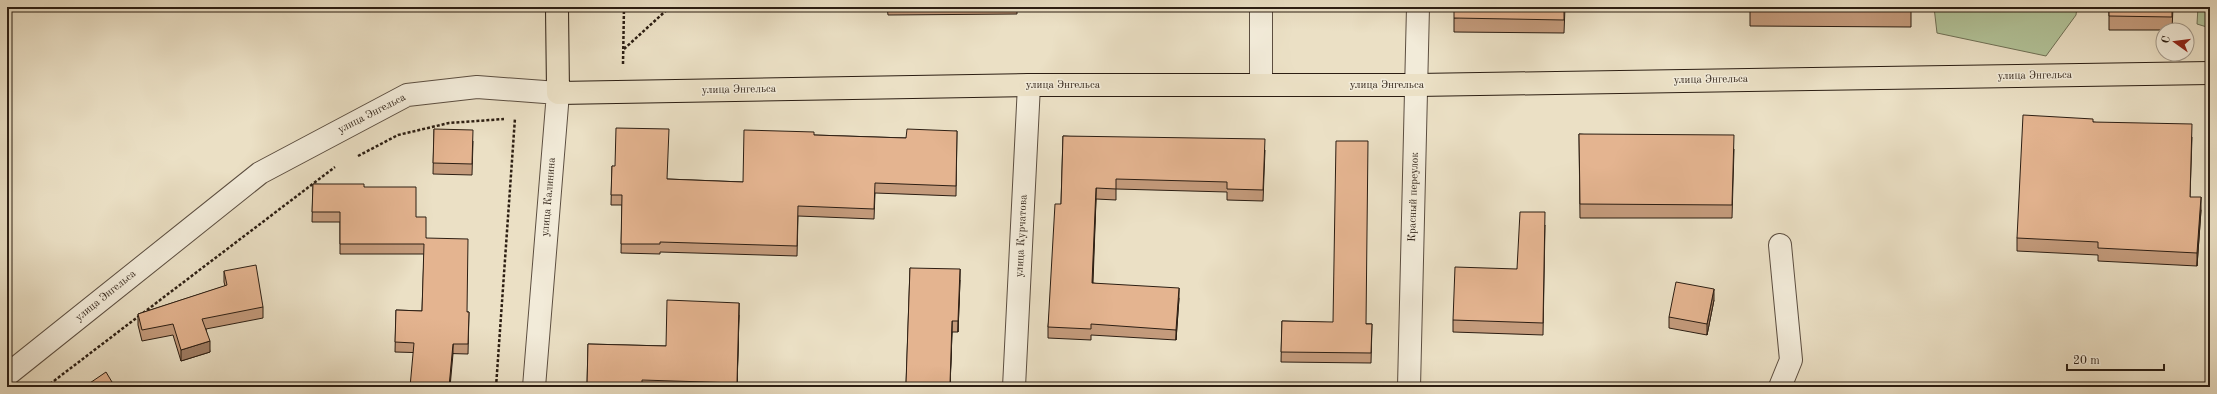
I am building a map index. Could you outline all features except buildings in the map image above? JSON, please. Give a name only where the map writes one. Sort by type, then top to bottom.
[{"type":"main road","name":"улица Калинина","points":[[557,7],[558,93]]},
{"type":"main road","name":"улица Энгельса","points":[[558,93],[1029,85],[1417,85],[2210,73]]},
{"type":"street","points":[[1261,7],[1261,85]]},
{"type":"street","name":"Красный переулок","points":[[1409,387],[1418,7]]},
{"type":"street","name":"улица Курчатова","points":[[1014,387],[1029,85]]},
{"type":"street","name":"улица Энгельса","points":[[7,375],[260,173],[406,95],[477,87],[558,93]]},
{"type":"street","name":"улица Калинина","points":[[534,387],[558,93]]},
{"type":"street","points":[[1780,245],[1791,360],[1780,387]]},
{"type":"path","points":[[622,92],[624,7]]},
{"type":"path","points":[[623,50],[670,7]]},
{"type":"path","points":[[356,156],[398,134],[450,123],[515,118],[555,118]]},
{"type":"path","points":[[496,387],[515,118]]},
{"type":"path","points":[[46,387],[342,164]]},
{"type":"green space","points":[[1934,7],[2077,7],[2076,15],[2046,56],[1937,33]]},
{"type":"green space","points":[[2198,7],[2210,7],[2210,28],[2197,24]]}]
